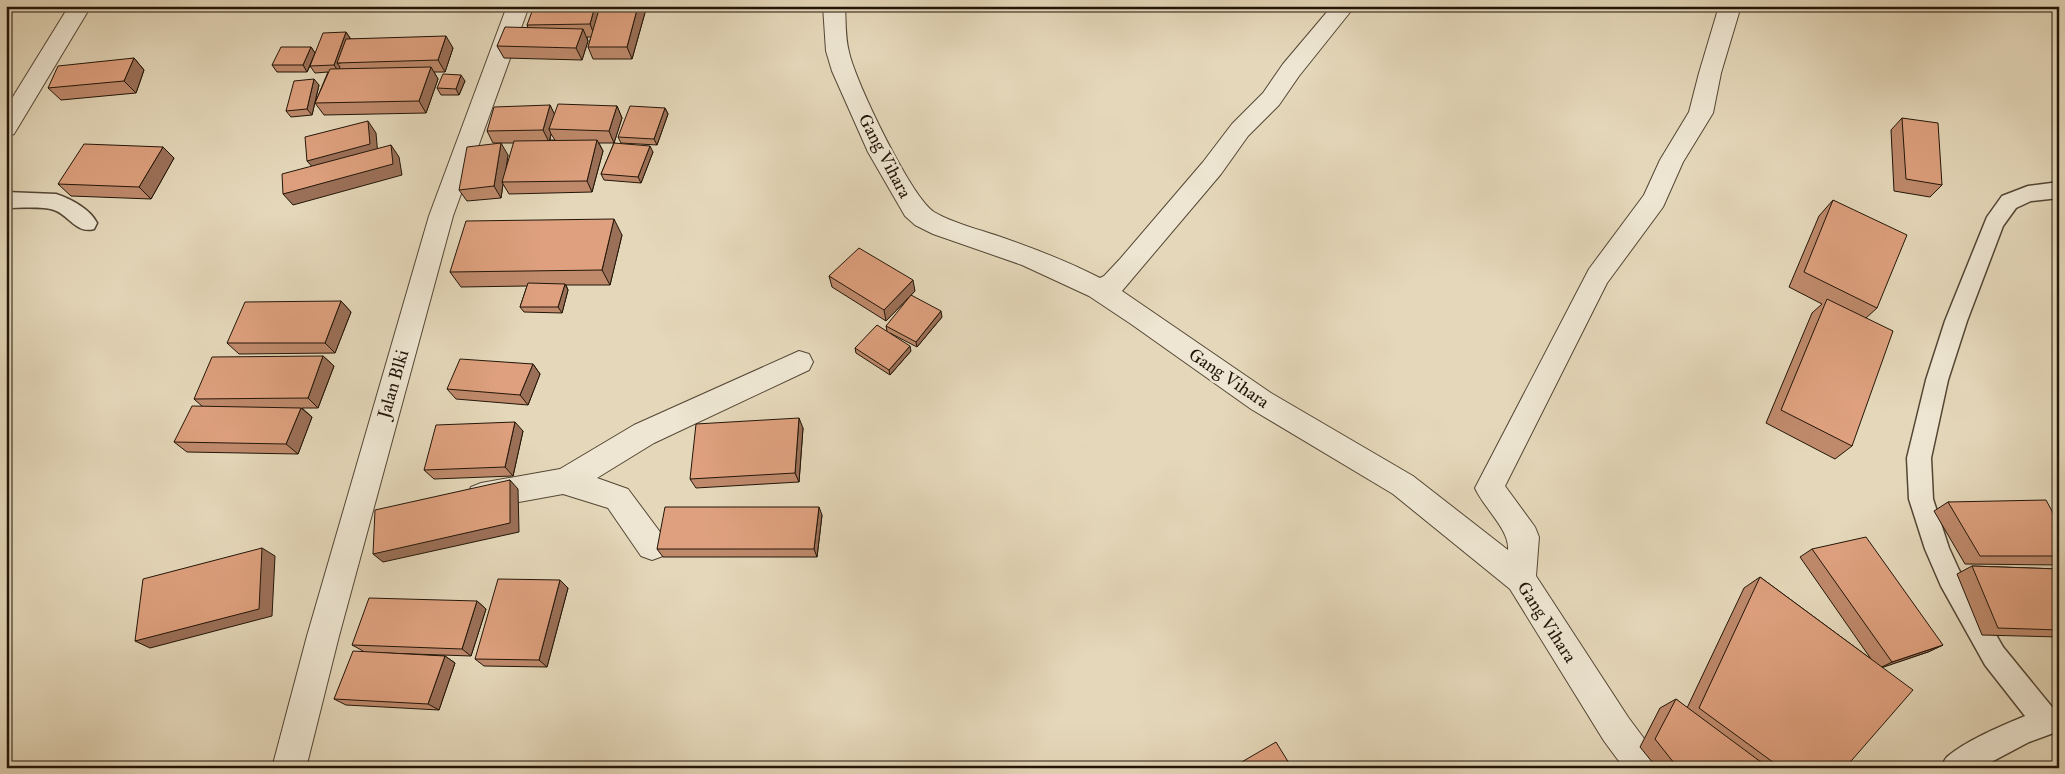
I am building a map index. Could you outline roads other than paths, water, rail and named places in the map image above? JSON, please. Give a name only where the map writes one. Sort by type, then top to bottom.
[{"type":"street","points":[[6,128],[80,6]]},
{"type":"street","name":"Jalan Blki","points":[[290,768],[355,518],[441,216],[518,6]]},
{"type":"street","name":"Gang Vihara","points":[[834,6],[837,51],[843,71],[880,152],[914,209],[924,218],[942,227],[1031,258],[1098,289],[1140,316],[1261,401],[1403,485],[1521,579],[1616,729],[1645,768]]},
{"type":"street","points":[[1098,289],[1113,284],[1130,266],[1212,168],[1240,130],[1271,99],[1344,6]]},
{"type":"street","points":[[1521,579],[1524,537],[1489,488],[1598,276],[1654,200],[1672,160],[1701,113],[1710,73],[1730,6]]},
{"type":"street","points":[[459,500],[563,481],[582,472],[644,434],[799,362]]},
{"type":"street","points":[[563,481],[618,498],[652,546]]},
{"type":"street","points":[[355,518],[384,513]]},
{"type":"lane","points":[[1955,768],[1994,746],[2052,720],[1994,656],[1950,578],[1937,549],[1921,499],[1919,458],[1942,363],[1994,223],[2009,202],[2028,194],[2059,190]]},
{"type":"lane","points":[[6,200],[56,202],[87,223]]}]
